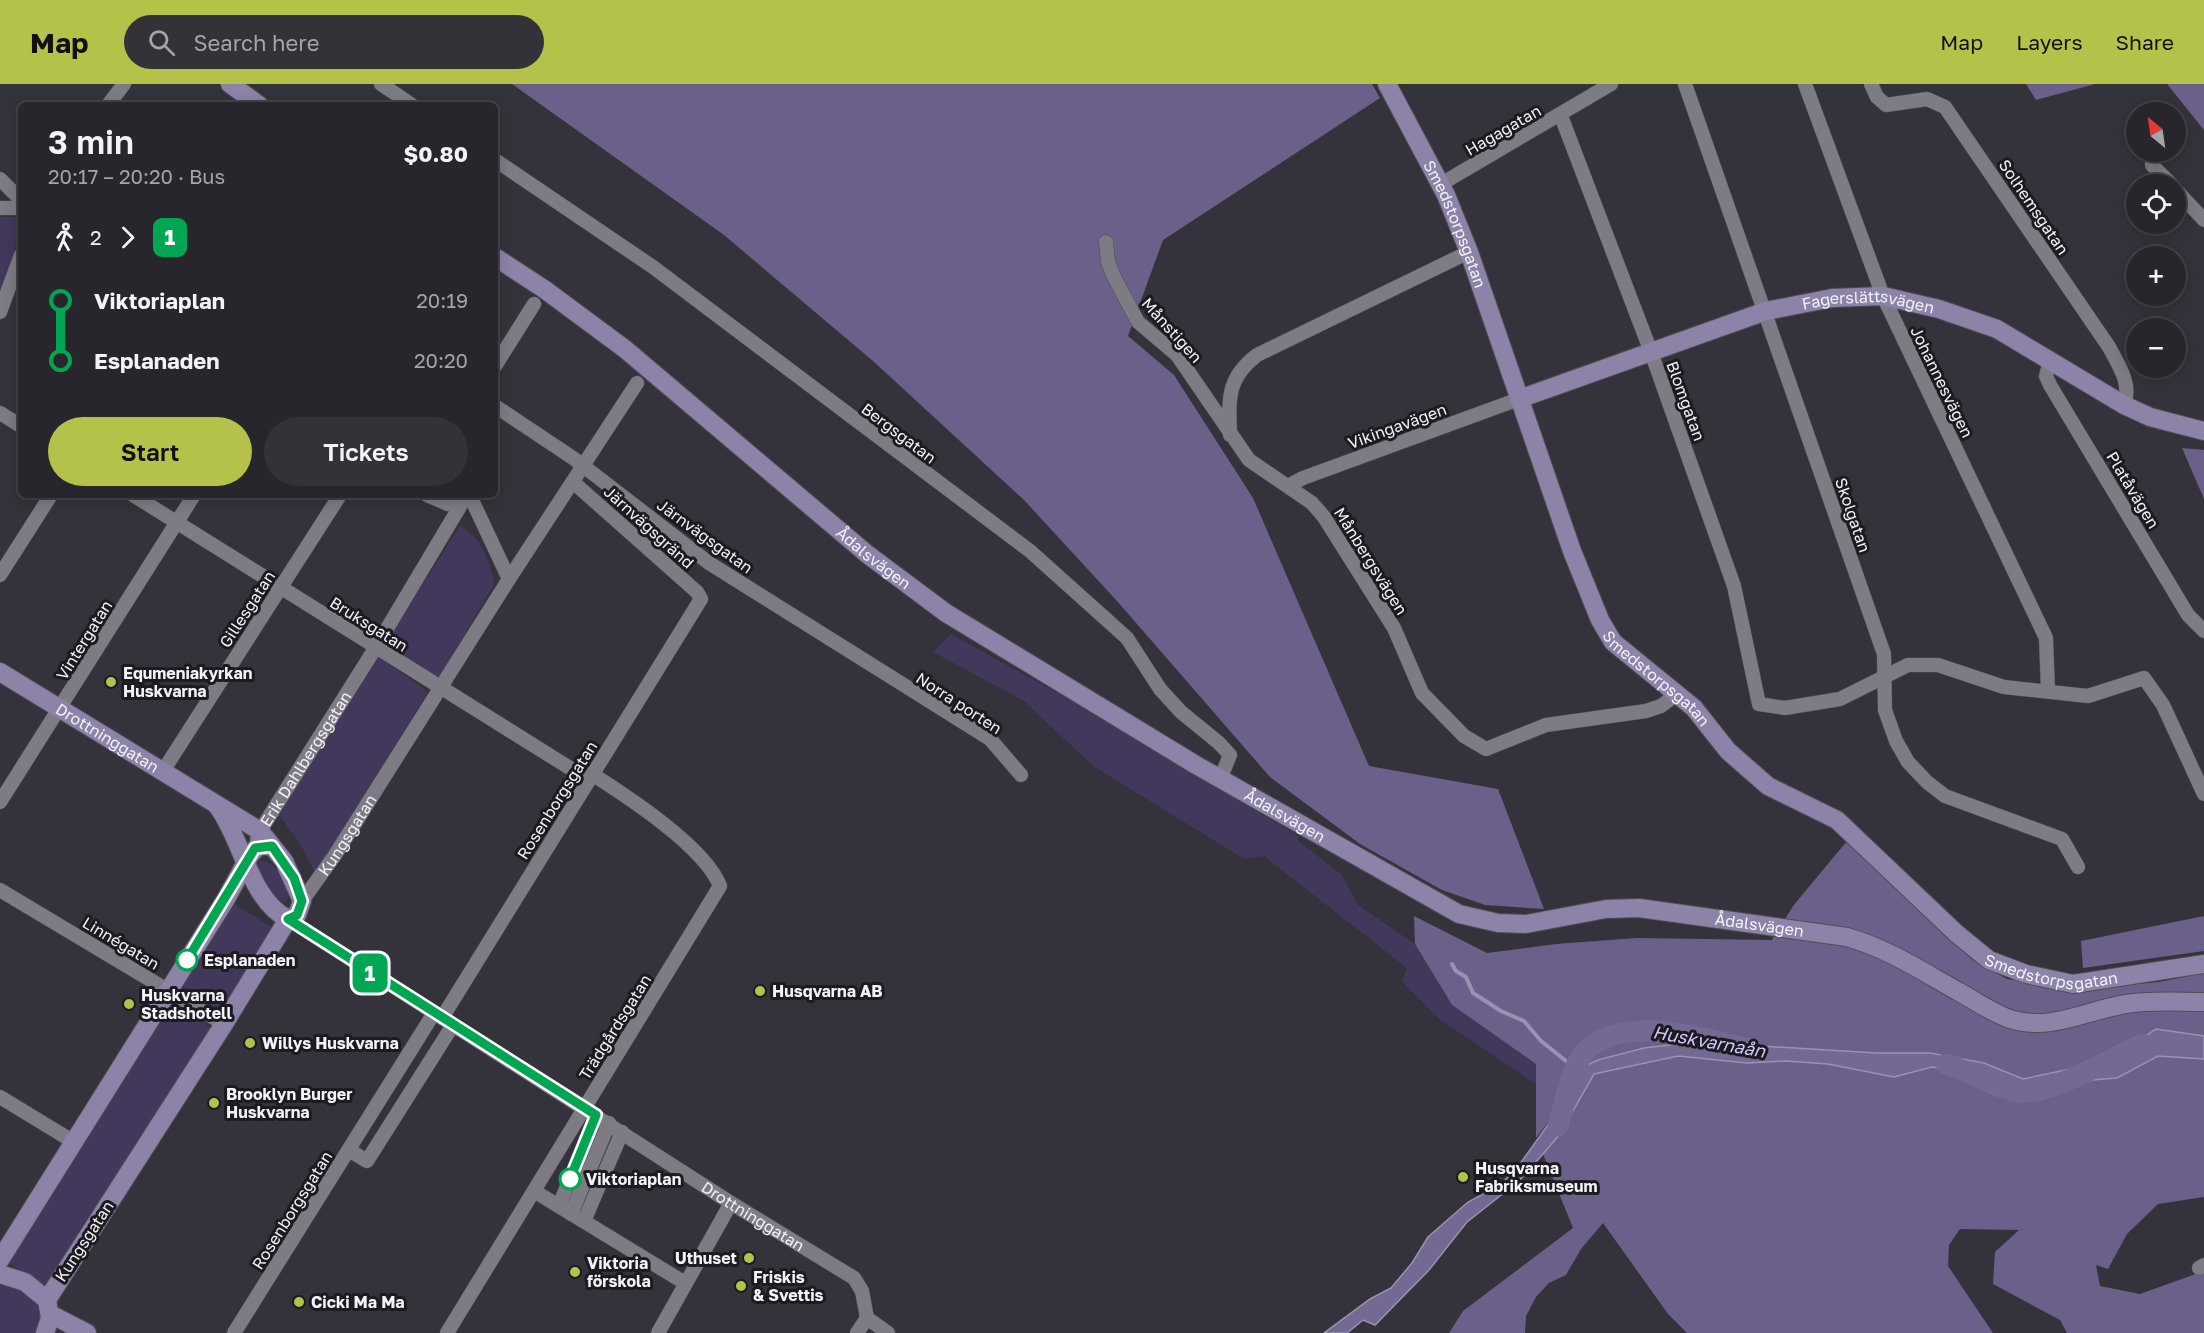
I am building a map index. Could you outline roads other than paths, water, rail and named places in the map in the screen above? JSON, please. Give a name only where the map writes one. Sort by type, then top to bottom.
[{"type":"street","points":[[110,102],[124,84]]},
{"type":"street","points":[[381,84],[408,102]]},
{"type":"street","name":"Smedstorpsgatan","points":[[1387,84],[1441,184],[1469,252],[1572,551],[1600,620],[1613,642],[1678,693],[1694,708],[1728,751],[1768,786],[1837,820],[1929,908],[1989,960],[2026,975],[2073,984],[2204,964]]},
{"type":"street","name":"Hagagatan","points":[[1441,184],[1561,116],[1611,84]]},
{"type":"street","name":"Skolgatan","points":[[1685,84],[1884,654],[1885,711],[1896,741],[1908,762],[1927,782],[1945,796],[2062,839],[2078,867]]},
{"type":"street","name":"Johannesvägen","points":[[1805,84],[1883,296],[2046,638],[2048,691]]},
{"type":"street","name":"Solhemsgatan","points":[[1870,84],[1877,97],[1886,105],[1927,99],[1945,107],[2109,347],[2127,385],[2128,394],[2124,405]]},
{"type":"street","points":[[237,89],[255,102]]},
{"type":"street","name":"Blomgatan","points":[[1561,116],[1651,351],[1734,586],[1759,704],[1785,708],[1840,699],[1883,680]]},
{"type":"street","name":"Bergsgatan","points":[[498,162],[653,267],[1030,551],[1127,638],[1160,690],[1180,712],[1220,743],[1230,755],[1221,777]]},
{"type":"street","points":[[2152,162],[2152,165],[2161,174]]},
{"type":"street","points":[[0,179],[18,197]]},
{"type":"street","points":[[2186,201],[2204,220]]},
{"type":"street","points":[[0,208],[18,208]]},
{"type":"street","name":"Månstigen","points":[[1106,242],[1108,262],[1113,275],[1138,322],[1177,355],[1230,435]]},
{"type":"street","points":[[1230,435],[1231,387],[1242,368],[1257,355],[1469,252]]},
{"type":"street","name":"Ådalsvägen","points":[[498,259],[544,289],[625,349],[867,554],[946,613],[1130,726],[1408,887],[1459,914],[1476,919],[1526,924],[1606,909],[1639,908],[1847,937],[1874,945],[1905,960],[1991,1010],[2011,1019],[2031,1022],[2075,1018],[2104,1008],[2129,1004],[2204,1002]]},
{"type":"street","points":[[0,312],[18,263]]},
{"type":"street","name":"Fagerslättsvägen","points":[[1519,399],[1766,311],[1832,298],[1883,296],[1939,309],[1997,329],[2124,405],[2150,417],[2204,431]]},
{"type":"street","points":[[498,361],[534,304]]},
{"type":"street","name":"Platåvägen","points":[[2050,361],[2046,376],[2050,385],[2188,615],[2204,631]]},
{"type":"street","name":"Kungsgatan","points":[[48,1307],[297,909],[335,855],[509,579],[637,383]]},
{"type":"street","name":"Vikingavägen","points":[[1288,486],[1303,478],[1519,399]]},
{"type":"street","name":"Järnvägsgatan","points":[[498,408],[584,467],[709,564],[901,685]]},
{"type":"street","points":[[0,413],[18,424]]},
{"type":"street","name":"Månbergsvägen","points":[[1230,435],[1249,460],[1312,503],[1324,517],[1394,628],[1422,693],[1464,736],[1486,749],[1546,724],[1646,711],[1661,706],[1678,693]]},
{"type":"street","name":"Järnvägsgränd","points":[[573,482],[646,544],[697,592],[701,599]]},
{"type":"street","points":[[0,575],[49,498]]},
{"type":"street","name":"Bruksgatan","points":[[138,498],[376,647],[590,777]]},
{"type":"street","name":"Vintergatan","points":[[0,802],[192,498]]},
{"type":"street","name":"Gillesgatan","points":[[163,771],[338,498]]},
{"type":"street","points":[[434,498],[448,504],[467,499],[509,579]]},
{"type":"street","name":"Erik Dahlbergsgatan","points":[[0,1260],[259,846],[376,647],[467,499]]},
{"type":"street","name":"Rosenborgsgatan","points":[[234,1333],[375,1108],[443,1019],[701,599]]},
{"type":"street","points":[[1883,680],[1908,665],[1938,665],[2004,687],[2088,696],[2144,678],[2163,705],[2204,794]]},
{"type":"street","name":"Drottninggatan","points":[[0,672],[215,803],[294,878],[297,909],[304,930],[731,1203],[854,1278],[862,1292],[867,1318]]},
{"type":"street","name":"Norra porten","points":[[901,685],[990,739],[1022,775]]},
{"type":"street","name":"Trädgårdsgatan","points":[[447,1333],[534,1191],[590,1111],[720,886],[712,869],[701,856],[626,796],[590,777]]},
{"type":"street","name":"Drottninggatan","points":[[215,803],[233,830],[259,846]]},
{"type":"street","name":"Drottninggatan","points":[[259,846],[249,874],[259,890],[297,909]]},
{"type":"street","name":"Linnégatan","points":[[0,890],[224,1024]]},
{"type":"street","points":[[349,1150],[367,1161],[393,1120],[443,1019]]},
{"type":"street","points":[[0,1097],[74,1142]]},
{"type":"street","points":[[375,1108],[393,1120]]},
{"type":"street","points":[[559,1206],[590,1111]]},
{"type":"street","points":[[571,1214],[609,1123]]},
{"type":"street","points":[[584,1221],[622,1132]]},
{"type":"street","points":[[534,1191],[685,1283]]},
{"type":"street","points":[[658,1333],[731,1203]]},
{"type":"street","points":[[0,1274],[25,1282],[48,1307],[87,1333]]},
{"type":"street","points":[[45,1333],[48,1307]]},
{"type":"street","points":[[857,1333],[867,1318],[888,1333]]},
{"type":"waterway","points":[[1452,964],[1456,971],[1466,977],[1473,993],[1501,1011],[1524,1021],[1541,1041],[1576,1069]]},
{"type":"waterway","name":"Huskvarnaån","points":[[1558,1126],[1575,1068],[1585,1052],[1601,1040],[1620,1033],[1664,1032],[1750,1049]]},
{"type":"waterway","name":"Huskvarnaån","points":[[1946,1064],[2009,1090],[2032,1092],[2063,1082],[2142,1044]]},
{"type":"place","name":"Equmeniakyrkan Huskvarna","points":[[111,682]]},
{"type":"place","name":"Esplanaden","points":[[187,960]]},
{"type":"place","name":"Husqvarna AB","points":[[760,991]]},
{"type":"place","name":"Huskvarna Stadshotell","points":[[129,1004]]},
{"type":"place","name":"Willys Huskvarna","points":[[250,1043]]},
{"type":"place","name":"Brooklyn Burger Huskvarna","points":[[214,1103]]},
{"type":"place","name":"Husqvarna Fabriksmuseum","points":[[1463,1177]]},
{"type":"place","name":"Viktoriaplan","points":[[570,1179]]},
{"type":"place","name":"Uthuset","points":[[749,1258]]},
{"type":"place","name":"Viktoria förskola","points":[[575,1272]]},
{"type":"place","name":"Friskis & Svettis","points":[[741,1286]]},
{"type":"place","name":"Cicki Ma Ma","points":[[299,1302]]}]
